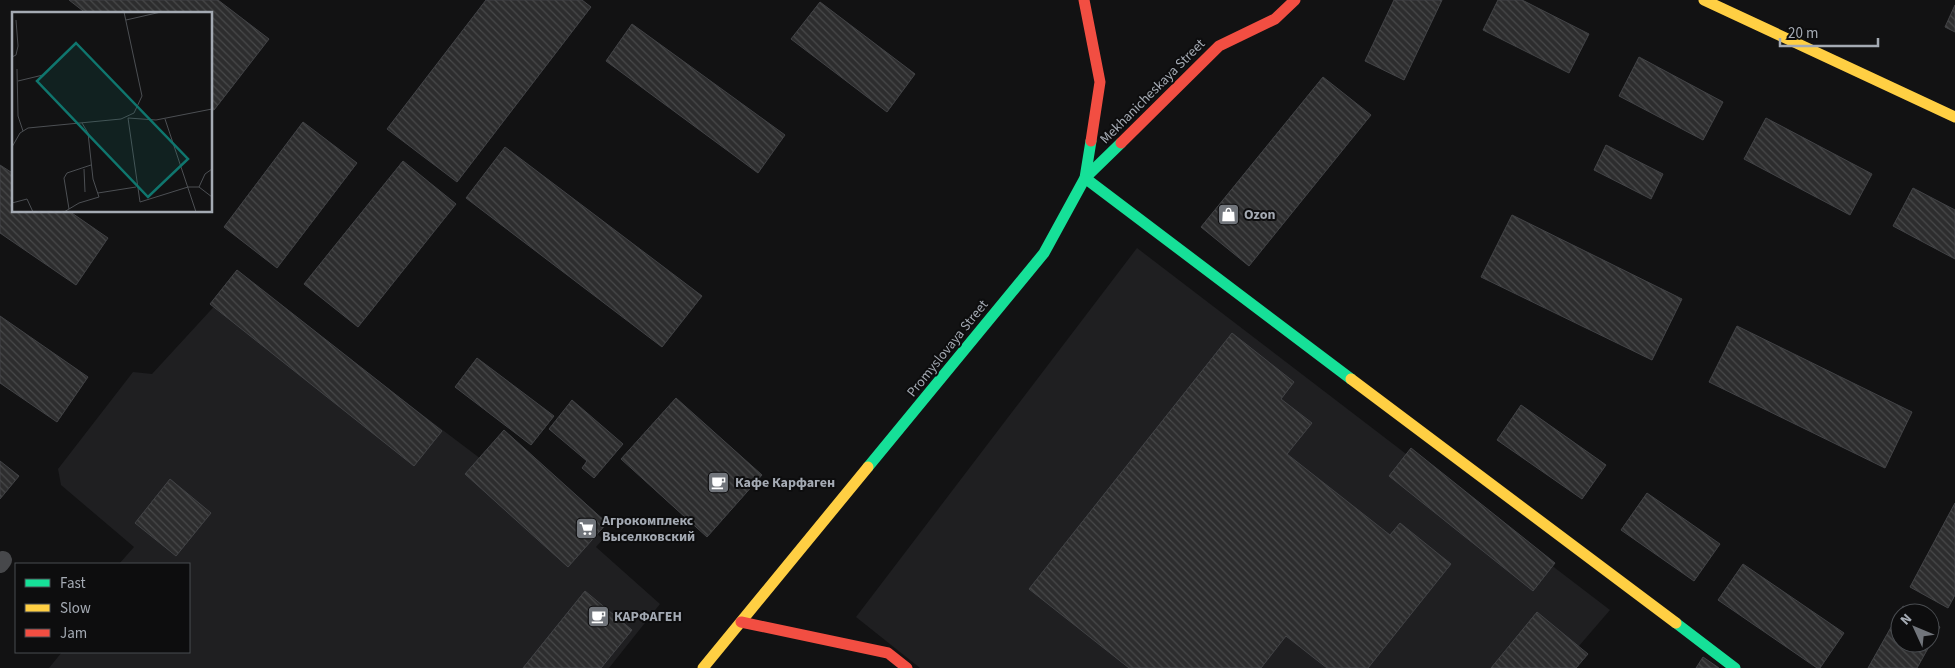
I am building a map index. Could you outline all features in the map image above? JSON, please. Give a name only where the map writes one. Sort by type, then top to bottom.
[{"type":"street","name":"Promyslovaya Street","points":[[703,668],[1044,253],[1085,178],[1100,82],[1084,0]]},
{"type":"street","name":"Mekhanicheskaya Street","points":[[1085,178],[1219,46],[1275,19],[1294,0]]},
{"type":"street","points":[[1704,0],[1955,117]]},
{"type":"street","points":[[1085,178],[1735,668]]},
{"type":"street","points":[[741,622],[888,653],[906,668]]},
{"type":"shaded area","points":[[1137,248],[1610,610],[1560,668],[920,668],[856,617]]},
{"type":"shaded area","points":[[232,287],[395,394],[485,462],[500,446],[603,539],[596,547],[660,604],[609,668],[49,668],[61,653],[190,653],[190,563],[120,563],[134,547],[61,485],[58,469],[133,372],[152,374]]},
{"type":"building","points":[[69,0],[218,0],[269,39],[214,110],[212,109],[212,12],[84,12]]},
{"type":"building","points":[[486,0],[582,0],[591,7],[457,182],[387,129]]},
{"type":"building","points":[[1394,0],[1442,0],[1404,80],[1365,61]]},
{"type":"building","points":[[1498,0],[1522,0],[1589,34],[1569,73],[1483,30]]},
{"type":"building","points":[[820,2],[915,74],[887,112],[791,39]]},
{"type":"building","points":[[1955,5],[1955,32],[1945,27]]},
{"type":"building","points":[[632,24],[785,135],[758,173],[606,61]]},
{"type":"building","points":[[1639,57],[1723,102],[1703,140],[1619,96]]},
{"type":"building","points":[[1323,77],[1371,115],[1249,266],[1201,227]]},
{"type":"building","points":[[1766,118],[1872,174],[1850,215],[1744,159]]},
{"type":"building","points":[[303,122],[357,163],[277,268],[224,227]]},
{"type":"building","points":[[1606,145],[1663,174],[1651,199],[1594,170]]},
{"type":"building","points":[[505,147],[702,296],[662,347],[466,198]]},
{"type":"building","points":[[403,161],[456,204],[358,327],[304,284]]},
{"type":"building","points":[[0,165],[12,173],[12,212],[70,212],[108,238],[76,285],[0,233]]},
{"type":"building","points":[[1913,188],[1955,210],[1955,259],[1893,226]]},
{"type":"building","points":[[1512,215],[1682,299],[1652,360],[1481,277]]},
{"type":"building","points":[[237,270],[442,431],[414,466],[210,304]]},
{"type":"building","points":[[0,316],[88,377],[57,422],[0,383]]},
{"type":"building","points":[[1737,326],[1912,412],[1885,468],[1709,382]]},
{"type":"building","points":[[1232,333],[1294,382],[1281,399],[1312,423],[1287,454],[1390,535],[1400,523],[1451,564],[1368,668],[1327,668],[1286,636],[1261,668],[1129,668],[1029,589]]},
{"type":"building","points":[[477,358],[554,416],[531,445],[455,387]]},
{"type":"building","points":[[676,398],[762,475],[707,537],[621,459]]},
{"type":"building","points":[[572,400],[623,444],[594,478],[582,468],[587,461],[549,429]]},
{"type":"building","points":[[1521,405],[1606,465],[1582,499],[1497,440]]},
{"type":"building","points":[[504,430],[607,523],[568,567],[465,474]]},
{"type":"building","points":[[1411,448],[1555,563],[1533,591],[1389,476]]},
{"type":"building","points":[[0,461],[19,476],[0,499]]},
{"type":"building","points":[[170,479],[211,513],[176,556],[135,523]]},
{"type":"building","points":[[1647,493],[1720,544],[1694,581],[1621,530]]},
{"type":"building","points":[[1955,503],[1955,595],[1948,608],[1910,587]]},
{"type":"building","points":[[1743,564],[1844,633],[1820,668],[1817,668],[1718,600]]},
{"type":"building","points":[[585,591],[632,630],[601,668],[523,668]]},
{"type":"building","points":[[1537,612],[1588,654],[1576,668],[1491,668]]},
{"type":"building","points":[[1890,629],[1890,653],[1925,653],[1917,668],[1868,668]]},
{"type":"building","points":[[1703,657],[1719,668],[1696,668]]},
{"type":"traffic: fast","points":[[868,467],[1044,253],[1085,178],[1091,141]]},
{"type":"traffic: fast","points":[[1121,143],[1085,178],[1351,379]]},
{"type":"traffic: fast","points":[[1676,623],[1735,668]]},
{"type":"traffic: slow","points":[[1704,0],[1955,117]]},
{"type":"traffic: slow","points":[[1351,379],[1676,623]]},
{"type":"traffic: slow","points":[[703,668],[868,467]]},
{"type":"traffic: jam","points":[[1084,0],[1100,82],[1091,141]]},
{"type":"traffic: jam","points":[[1121,143],[1219,46],[1275,19],[1295,0]]},
{"type":"traffic: jam","points":[[741,622],[888,653],[907,668]]},
{"type":"place","name":"Ozon","points":[[1228,214]]},
{"type":"place","name":"Кафе Карфаген","points":[[719,482]]},
{"type":"place","name":"Агрокомплекс Выселковский","points":[[586,528]]},
{"type":"place","name":"КАРФАГЕН","points":[[598,616]]}]
